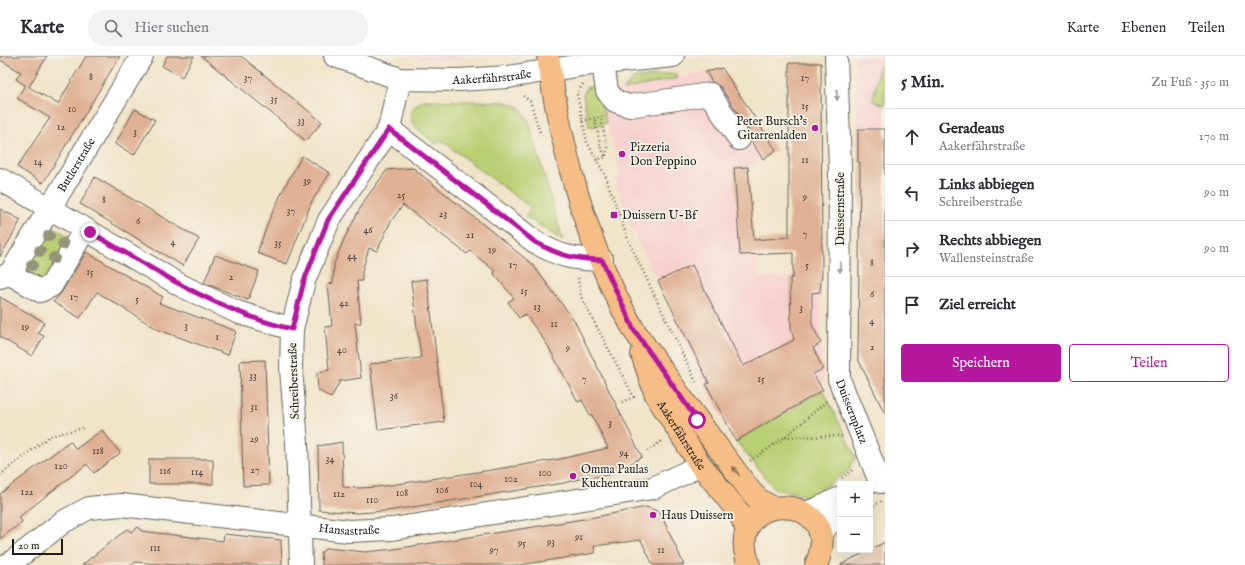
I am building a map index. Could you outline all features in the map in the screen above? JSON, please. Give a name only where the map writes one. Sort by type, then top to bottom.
[{"type":"main road","name":"Aakerfährstraße","points":[[549,63],[566,150],[589,229],[634,330],[656,395],[700,463],[740,514],[747,530]]},
{"type":"main road","name":"Aakerfährstraße","points":[[634,330],[697,420],[752,492],[758,499],[773,508]]},
{"type":"main road","points":[[749,565],[745,554],[744,542],[747,530],[753,520],[762,512],[784,506],[805,512],[814,522],[820,534],[822,545],[816,565]]},
{"type":"street","name":"Butlerstraße","points":[[85,229],[51,286],[40,291],[5,275],[50,208],[142,56]]},
{"type":"street","name":"Aakerfährstraße","points":[[335,56],[400,79],[459,80],[508,77],[549,63]]},
{"type":"street","points":[[549,63],[603,63],[673,56]]},
{"type":"street","name":"Duissernstraße","points":[[836,56],[840,168],[839,363]]},
{"type":"street","points":[[603,63],[607,91],[615,101],[629,106],[710,94],[739,139]]},
{"type":"street","name":"Schreiberstraße","points":[[301,565],[297,443],[291,369],[292,329],[304,281],[328,220],[389,129],[400,79]]},
{"type":"street","points":[[389,129],[535,242],[553,252],[575,259],[602,260]]},
{"type":"street","points":[[0,179],[182,286],[237,312],[292,329]]},
{"type":"street","name":"Duissernplatz","points":[[839,363],[839,379],[866,444],[880,487]]},
{"type":"street","name":"Hansastraße","points":[[8,565],[63,522],[89,508],[121,506],[349,531],[392,529],[653,488],[687,472],[700,463]]},
{"type":"street","points":[[805,512],[817,509],[837,492]]},
{"type":"street","points":[[820,534],[837,515]]},
{"type":"path","points":[[584,83],[577,94],[587,142],[608,184],[629,242],[696,383]]},
{"type":"path","points":[[523,96],[530,101]]},
{"type":"path","points":[[601,118],[608,147],[606,157]]},
{"type":"path","points":[[595,120],[601,148],[606,157]]},
{"type":"path","points":[[596,160],[606,157]]},
{"type":"path","points":[[581,297],[637,402]]},
{"type":"path","points":[[745,464],[785,437],[831,398],[844,394]]},
{"type":"path","points":[[622,402],[634,397]]},
{"type":"path","points":[[0,475],[50,436],[83,428]]},
{"type":"path","points":[[785,437],[866,444],[854,469],[845,481]]},
{"type":"path","points":[[873,502],[880,487]]},
{"type":"shaded area","points":[[402,56],[464,56],[464,58],[440,60]]},
{"type":"shaded area","points":[[855,56],[885,56],[885,129],[858,129]]},
{"type":"shaded area","points":[[722,68],[776,150],[748,167],[734,168],[740,255],[756,254],[758,277],[821,277],[823,390],[736,441],[704,386],[658,281],[636,238],[615,180],[620,178],[618,165],[599,93],[623,90]]},
{"type":"green space","points":[[879,66],[885,67],[885,105],[873,101]]},
{"type":"green space","points":[[675,73],[677,78],[623,90],[633,79]]},
{"type":"green space","points":[[597,85],[606,123],[589,128],[583,95],[586,88]]},
{"type":"green space","points":[[424,100],[506,102],[520,107],[528,119],[563,241],[526,217],[531,208],[441,140],[436,144],[417,128],[410,117],[411,111],[415,106]]},
{"type":"green space","points":[[48,224],[73,239],[43,282],[22,269]]},
{"type":"green space","points":[[823,390],[856,457],[848,471],[810,497],[775,489],[736,441]]},
{"type":"building","points":[[0,56],[47,56],[29,87],[58,104],[86,56],[120,56],[43,183],[17,167],[50,118],[17,98],[25,85],[16,79],[21,72],[0,60]]},
{"type":"building","points":[[167,56],[194,56],[182,77],[162,66]]},
{"type":"building","points":[[201,56],[241,56],[322,122],[306,141]]},
{"type":"building","points":[[789,63],[821,63],[822,272],[820,292],[812,293],[812,324],[821,343],[813,348],[823,369],[813,374],[823,390],[736,441],[706,384],[709,383],[658,281],[692,265],[743,366],[794,340],[791,328],[790,278],[793,277],[793,253],[740,255],[734,168],[748,167],[754,240],[789,237]]},
{"type":"building","points":[[722,68],[776,150],[763,159],[751,141],[750,132],[721,87],[712,82],[706,72]]},
{"type":"building","points":[[135,109],[155,120],[134,155],[115,144]]},
{"type":"building","points":[[858,129],[885,129],[885,414],[858,359],[860,162],[858,162]]},
{"type":"building","points":[[302,156],[330,173],[312,201],[287,264],[257,253],[269,220],[284,188]]},
{"type":"building","points":[[413,168],[532,264],[574,320],[642,457],[609,475],[579,479],[564,483],[387,511],[357,513],[319,510],[318,446],[342,442],[343,487],[359,488],[377,487],[560,459],[608,448],[592,415],[590,415],[582,400],[578,402],[547,344],[525,314],[519,318],[508,302],[514,298],[494,274],[495,271],[470,251],[467,254],[403,205],[391,221],[377,251],[369,248],[362,271],[362,281],[357,281],[361,323],[355,323],[361,378],[340,381],[331,398],[318,390],[317,373],[329,370],[325,327],[332,326],[328,284],[333,283],[334,264],[344,239],[364,201],[387,170]]},
{"type":"building","points":[[95,177],[199,239],[183,266],[80,204]]},
{"type":"building","points":[[0,209],[21,220],[0,257]]},
{"type":"building","points":[[86,252],[163,297],[159,303],[236,331],[228,355],[159,330],[97,292],[80,318],[53,302],[62,292]]},
{"type":"building","points":[[215,255],[259,271],[248,300],[204,283]]},
{"type":"building","points":[[427,279],[444,422],[378,430],[370,364],[421,358],[411,281]]},
{"type":"building","points":[[0,297],[44,322],[38,333],[44,336],[32,356],[0,337]]},
{"type":"building","points":[[265,360],[269,485],[243,486],[240,361]]},
{"type":"building","points":[[102,430],[120,453],[94,473],[87,464],[19,517],[22,522],[0,539],[0,494],[70,441],[76,449]]},
{"type":"building","points":[[149,459],[213,459],[213,484],[149,484]]},
{"type":"building","points":[[646,507],[660,512],[684,565],[653,565],[641,540],[594,546],[595,553],[520,565],[322,565],[321,553],[326,548],[365,552],[394,549],[590,518]]},
{"type":"building","points":[[138,527],[141,531],[223,541],[224,534],[281,540],[282,565],[174,565],[136,562],[132,565],[82,565],[127,529],[131,532]]},
{"type":"building","points":[[885,542],[885,565],[840,565],[863,553],[873,553],[873,548]]},
{"type":"place","name":"Peter Bursch's Gitarrenladen","points":[[815,128]]},
{"type":"place","name":"Pizzeria Don Peppino","points":[[622,154]]},
{"type":"place","name":"Duissern U-Bf","points":[[614,215]]},
{"type":"place","name":"Omma Paulas Kuchentraum","points":[[573,476]]},
{"type":"place","name":"Haus Duissern","points":[[653,515]]},
{"type":"route","points":[[90,232],[182,286],[237,312],[292,329],[304,281],[328,220],[389,129],[535,242],[553,252],[575,259],[602,260],[634,330],[697,420]]}]
